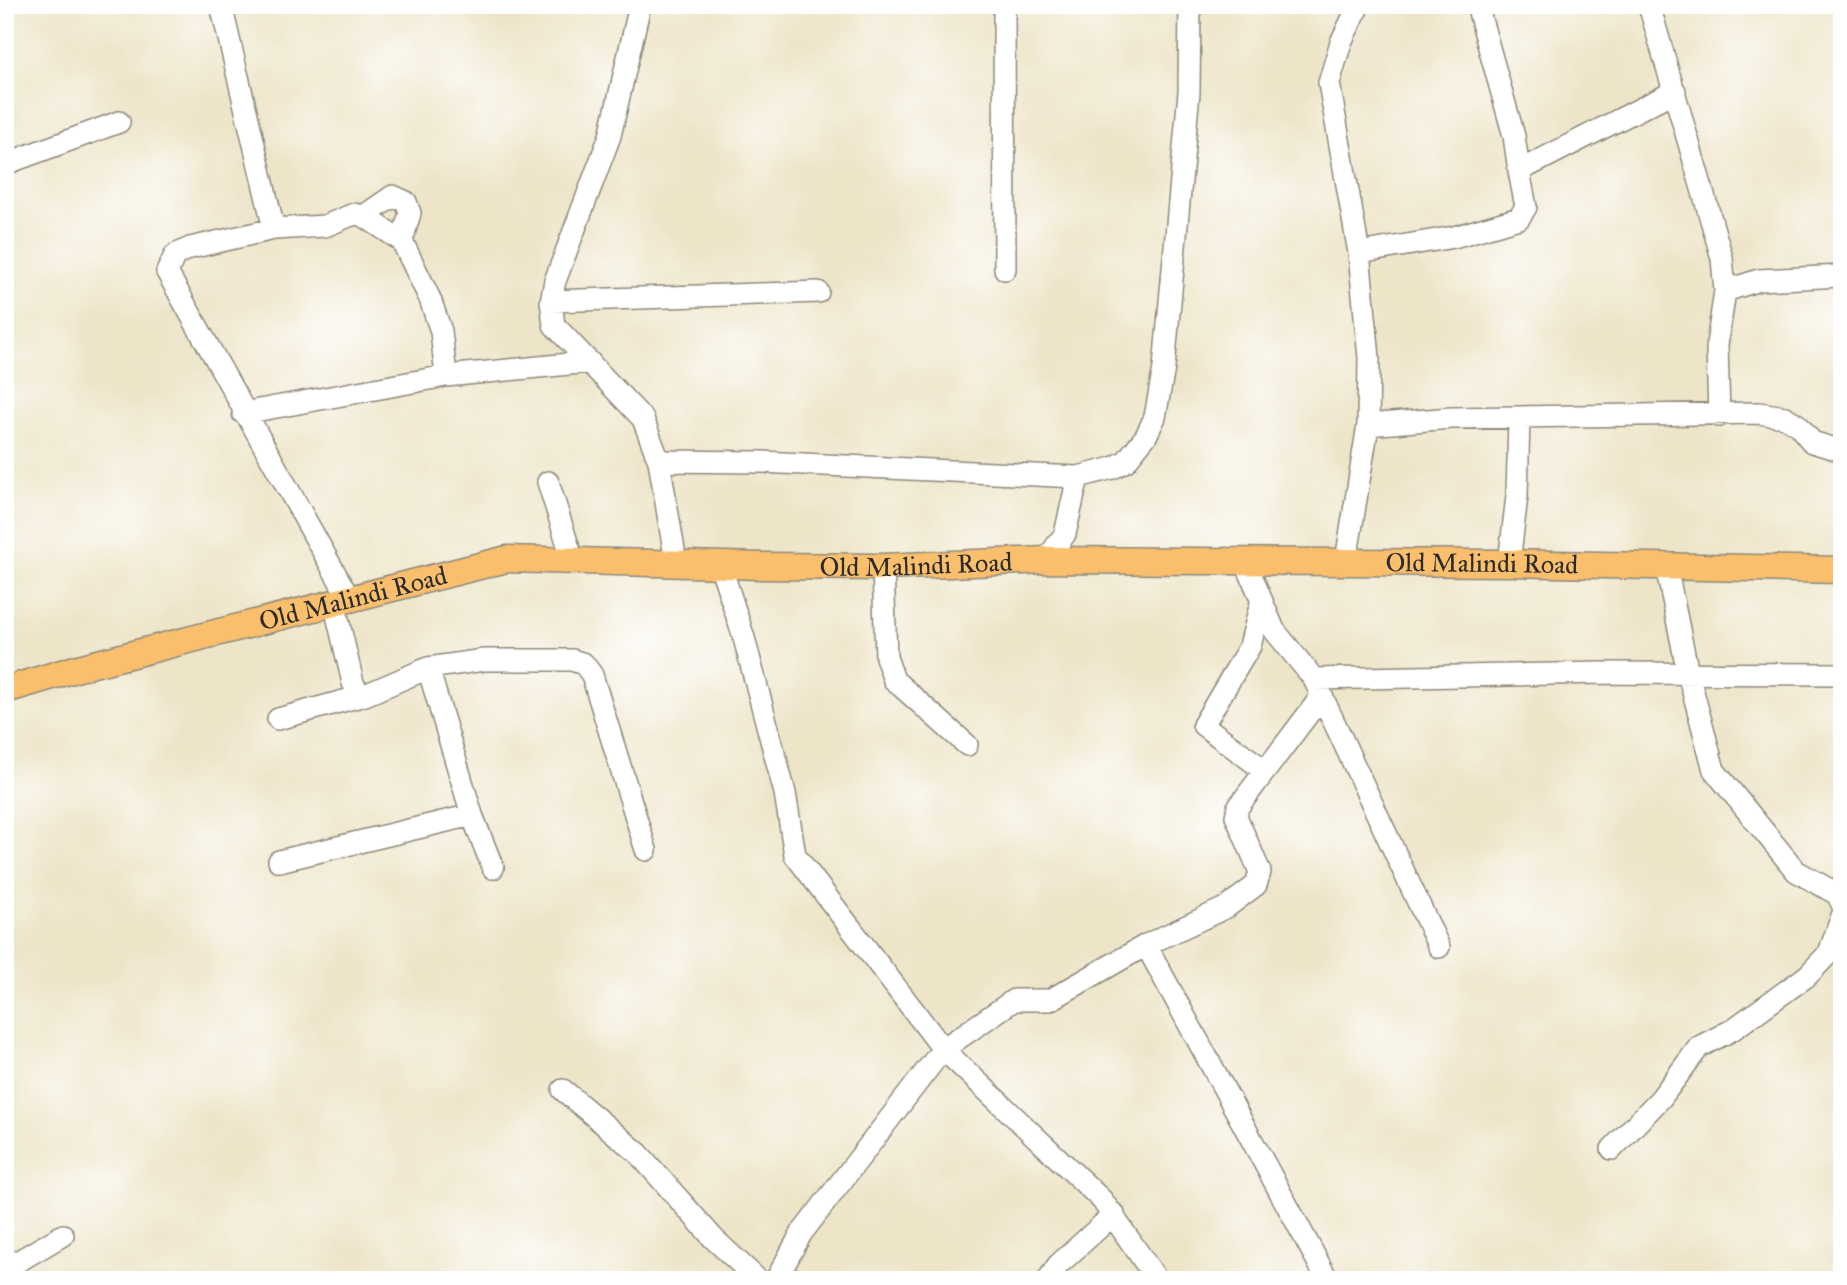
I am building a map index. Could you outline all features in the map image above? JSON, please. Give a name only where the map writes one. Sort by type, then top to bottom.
[{"type":"main road","name":"Old Malindi Road","points":[[5,690],[82,667],[491,561],[883,567],[1046,560],[1246,564],[1346,561],[1842,570]]},
{"type":"street","points":[[221,5],[274,229]]},
{"type":"street","points":[[640,5],[610,136],[555,281],[551,301],[554,325],[643,419],[659,461],[676,562]]},
{"type":"street","points":[[1004,5],[1005,269]]},
{"type":"street","points":[[659,461],[761,462],[1077,477],[1113,468],[1126,461],[1146,436],[1157,406],[1164,368],[1189,92],[1190,5]]},
{"type":"street","points":[[1346,561],[1368,425],[1369,358],[1359,253],[1329,83],[1341,42],[1359,5]]},
{"type":"street","points":[[1359,253],[1454,237],[1519,218],[1526,207],[1514,136],[1477,5]]},
{"type":"street","points":[[1649,5],[1723,258],[1725,291],[1717,345],[1719,416]]},
{"type":"street","points":[[1519,171],[1675,91]]},
{"type":"street","points":[[5,164],[119,122]]},
{"type":"street","points":[[364,216],[393,196],[406,202],[410,213],[402,241]]},
{"type":"street","points":[[365,695],[358,692],[353,683],[341,600],[167,272],[175,255],[190,248],[274,229],[325,226],[354,214],[364,216],[402,241],[430,299],[441,331],[446,376]]},
{"type":"street","points":[[1725,291],[1759,280],[1842,276]]},
{"type":"street","points":[[551,301],[818,292]]},
{"type":"street","points":[[243,413],[446,376],[590,362]]},
{"type":"street","points":[[1368,425],[1451,418],[1719,416],[1759,412],[1785,417],[1798,425],[1812,442],[1842,451]]},
{"type":"street","points":[[1509,563],[1517,496],[1519,419]]},
{"type":"street","points":[[1046,560],[1065,534],[1077,477]]},
{"type":"street","points":[[548,482],[573,561]]},
{"type":"street","points":[[720,564],[744,638],[786,793],[795,855],[943,1049],[1114,1214],[1157,1280]]},
{"type":"street","points":[[1246,564],[1261,603],[1290,653],[1318,688],[1439,947]]},
{"type":"street","points":[[1666,566],[1688,673],[1714,770],[1796,871],[1836,894],[1842,904]]},
{"type":"street","points":[[883,567],[886,657],[894,680],[967,745]]},
{"type":"street","points":[[1261,603],[1250,646],[1203,725],[1264,770]]},
{"type":"street","points":[[278,719],[365,695],[428,668],[484,660],[572,660],[584,664],[592,675],[646,849]]},
{"type":"street","points":[[428,668],[472,815],[493,867]]},
{"type":"street","points":[[1318,688],[1688,673],[1842,674]]},
{"type":"street","points":[[776,1280],[801,1234],[943,1049],[1014,1000],[1050,1000],[1146,945],[1227,907],[1260,879],[1236,816],[1318,688]]},
{"type":"street","points":[[279,860],[472,815]]},
{"type":"street","points":[[1612,1149],[1661,1098],[1699,1047],[1732,1030],[1807,976],[1829,953],[1842,916]]},
{"type":"street","points":[[1146,945],[1325,1275]]},
{"type":"street","points":[[562,1090],[638,1153],[714,1239],[758,1280]]},
{"type":"street","points":[[1048,1280],[1058,1265],[1114,1214]]},
{"type":"street","points":[[5,1269],[63,1235]]}]
